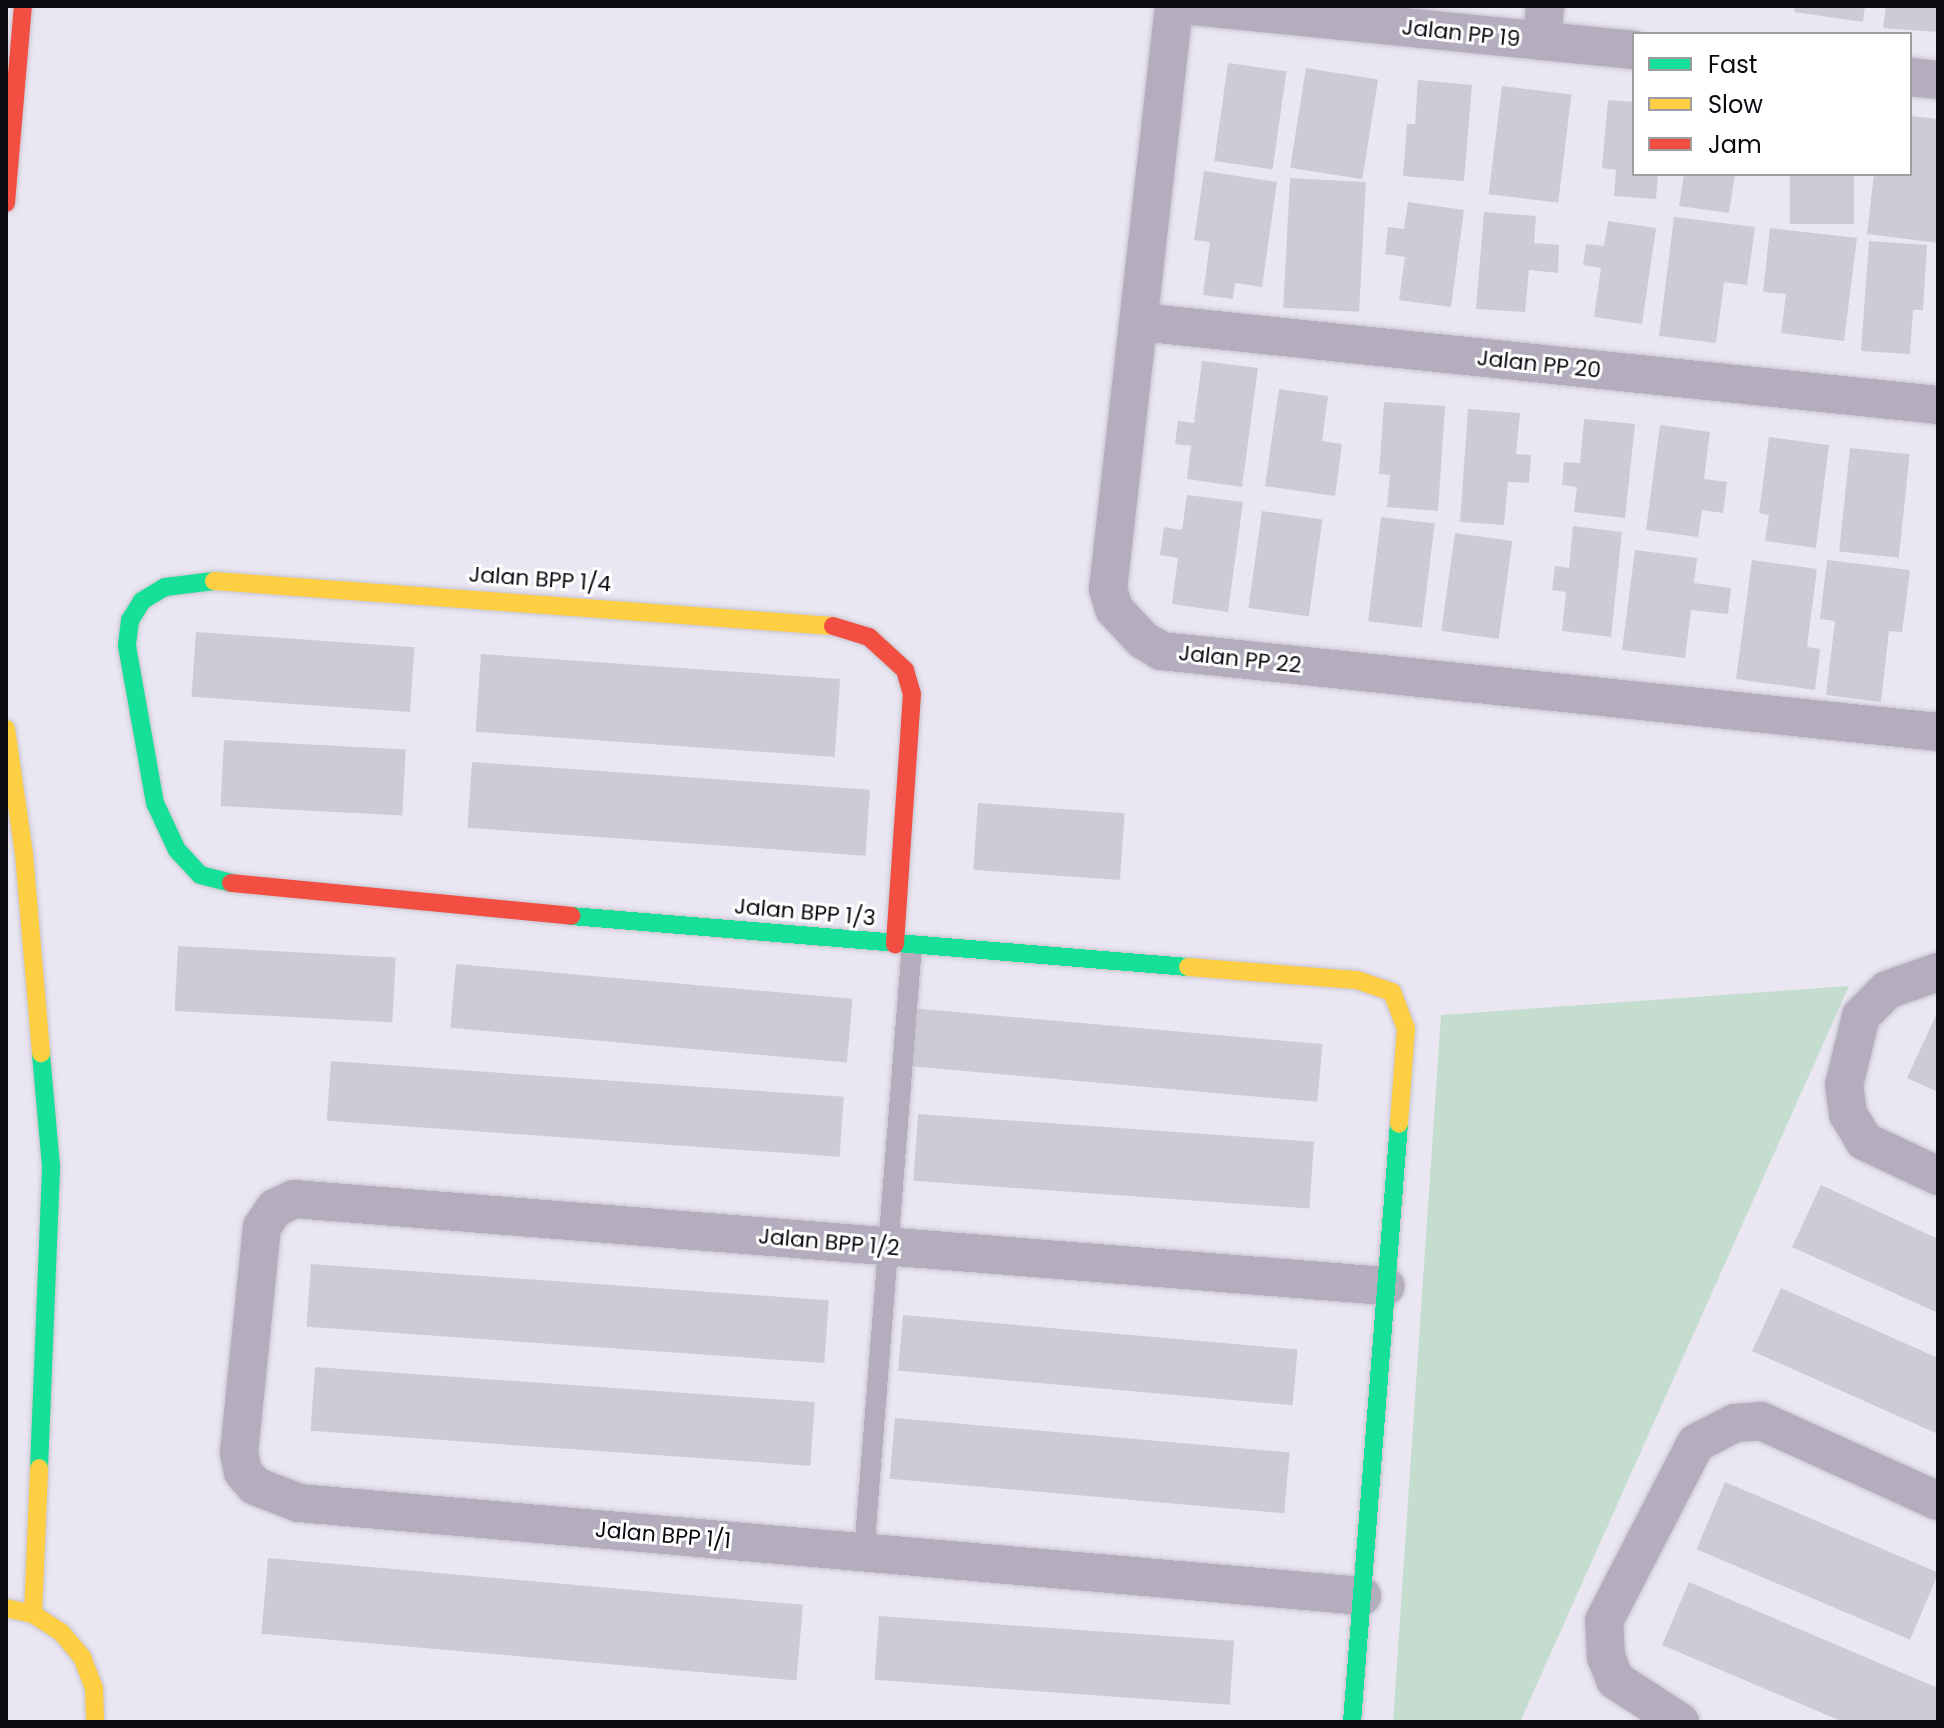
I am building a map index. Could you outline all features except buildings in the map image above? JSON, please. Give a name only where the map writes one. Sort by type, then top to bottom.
[{"type":"street","points":[[6,203],[23,6]]},
{"type":"street","name":"Jalan PP 22","points":[[1174,6],[1108,589],[1127,625],[1161,651],[1938,732]]},
{"type":"street","name":"Jalan PP 19","points":[[1193,6],[1543,23],[1632,49]]},
{"type":"street","points":[[1912,77],[1938,80]]},
{"type":"street","name":"Jalan PP 20","points":[[1139,322],[1938,405]]},
{"type":"street","name":"Jalan BPP 1/4","points":[[213,880],[189,864],[164,828],[127,646],[130,620],[142,601],[165,587],[232,579],[844,627],[889,652],[905,670],[912,694],[904,944]]},
{"type":"street","points":[[6,729],[24,854],[51,1166],[33,1614]]},
{"type":"street","name":"Jalan BPP 1/3","points":[[213,880],[279,890],[1357,980],[1392,992],[1406,1028],[1386,1286]]},
{"type":"street","points":[[1938,972],[1887,990],[1861,1016],[1844,1085],[1848,1114],[1864,1141],[1938,1176]]},
{"type":"street","name":"Jalan BPP 1/2","points":[[275,1208],[294,1199],[1386,1286]]},
{"type":"street","name":"Jalan BPP 1/1","points":[[275,1208],[262,1227],[257,1250],[239,1453],[243,1472],[255,1486],[299,1503],[1362,1596]]},
{"type":"street","points":[[1352,1722],[1386,1286]]},
{"type":"street","points":[[1668,1716],[1615,1680],[1606,1657],[1604,1621],[1696,1443],[1735,1423],[1761,1421],[1785,1429],[1938,1501]]},
{"type":"street","points":[[6,1608],[33,1614],[61,1632],[82,1657],[94,1688],[100,1722]]},
{"type":"lane","points":[[864,1553],[890,1247],[904,944]]},
{"type":"green space","points":[[1849,986],[1520,1722],[1393,1722],[1441,1015]]},
{"type":"traffic: fast","points":[[214,581],[165,587],[142,601],[130,620],[127,646],[155,803],[177,850],[200,875],[231,883]]},
{"type":"traffic: fast","points":[[571,916],[1188,967]]},
{"type":"traffic: fast","points":[[39,1468],[51,1166],[41,1053]]},
{"type":"traffic: fast","points":[[1352,1722],[1399,1124]]},
{"type":"traffic: slow","points":[[214,581],[833,626]]},
{"type":"traffic: slow","points":[[6,729],[24,854],[41,1053]]},
{"type":"traffic: slow","points":[[1188,967],[1357,980],[1392,992],[1406,1028],[1399,1124]]},
{"type":"traffic: slow","points":[[33,1614],[39,1468]]},
{"type":"traffic: slow","points":[[6,1608],[33,1614],[61,1632],[82,1657],[94,1688],[95,1722]]},
{"type":"traffic: jam","points":[[6,203],[23,6]]},
{"type":"traffic: jam","points":[[833,626],[869,637],[905,670],[912,694],[895,944]]},
{"type":"traffic: jam","points":[[231,883],[571,916]]}]
